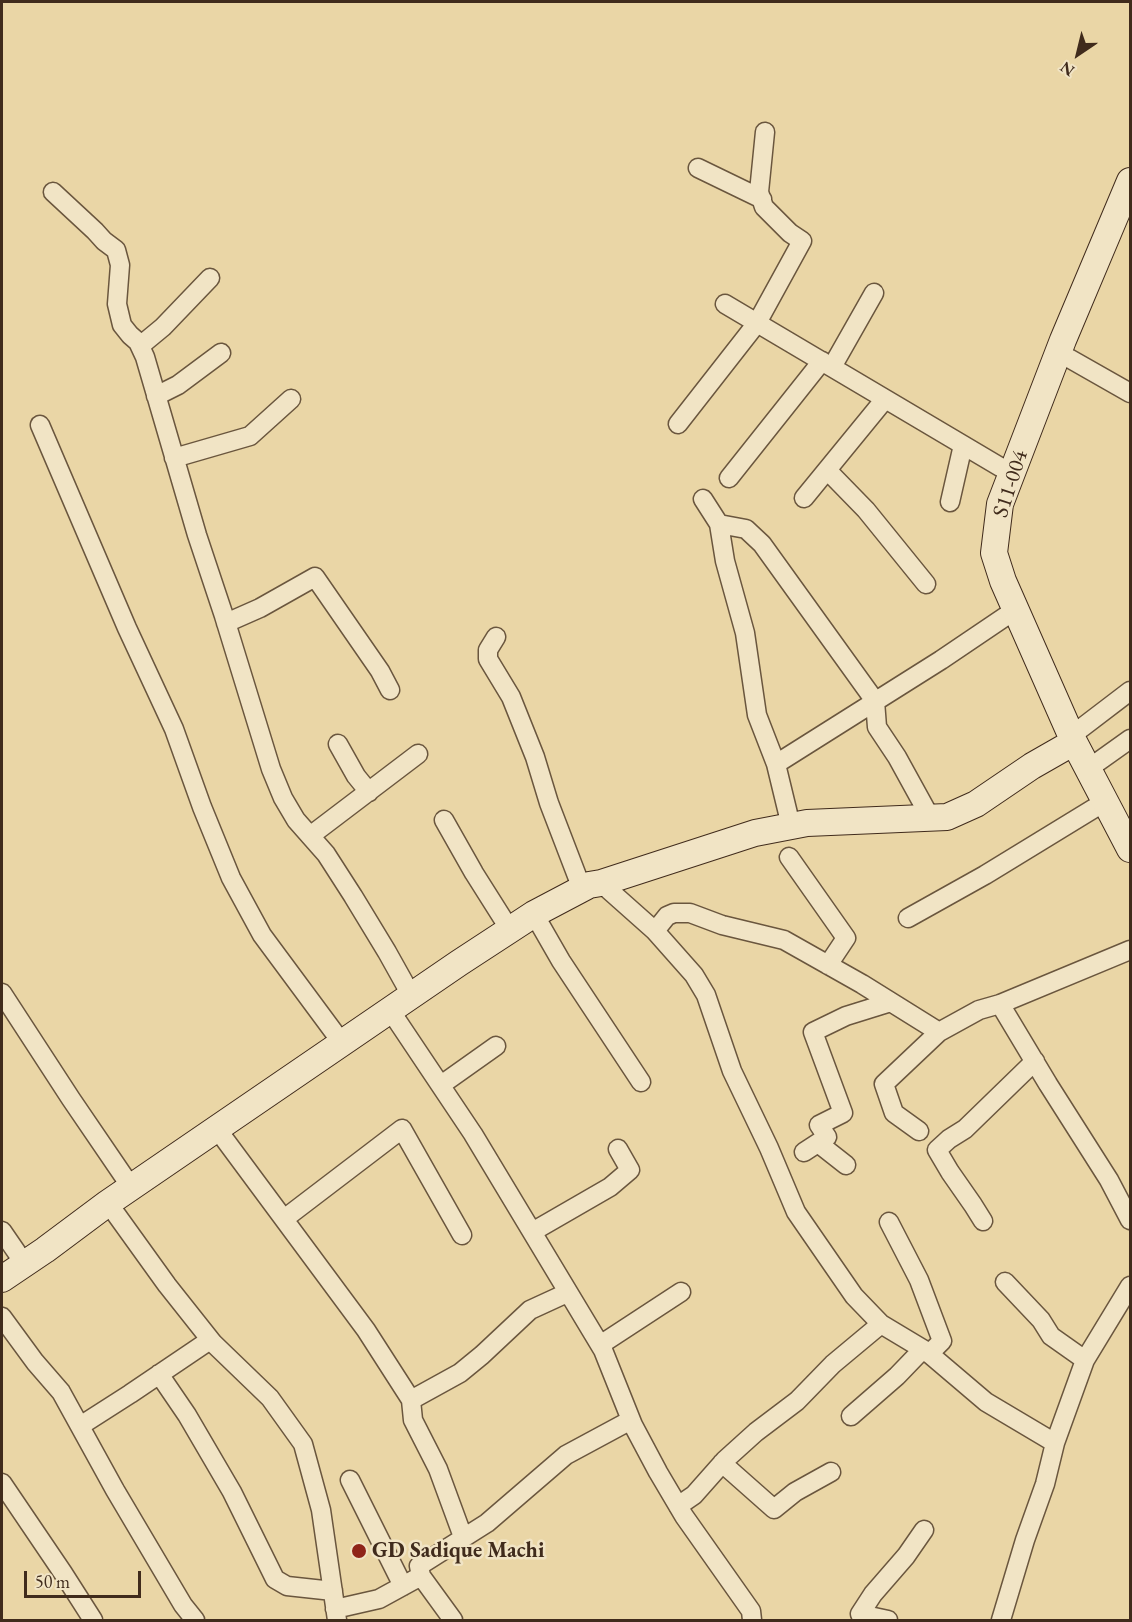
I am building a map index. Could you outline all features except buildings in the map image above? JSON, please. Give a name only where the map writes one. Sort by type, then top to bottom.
[{"type":"street","points":[[678,424],[757,323],[802,241],[790,233],[764,207],[759,192],[765,132]]},
{"type":"street","points":[[698,168],[762,199]]},
{"type":"street","name":"S11-004","points":[[1131,181],[1058,352],[1000,504],[994,553],[1015,610],[1072,739],[1131,849]]},
{"type":"street","points":[[53,192],[116,250],[120,265],[117,304],[122,325],[140,346],[145,357],[196,535],[226,623],[271,770],[283,798],[296,820],[326,854],[387,952],[411,996]]},
{"type":"street","points":[[140,346],[164,327],[210,278]]},
{"type":"street","points":[[729,477],[827,364],[874,293]]},
{"type":"street","points":[[726,304],[1012,474]]},
{"type":"street","points":[[1058,352],[1131,393]]},
{"type":"street","points":[[156,396],[178,385],[220,353]]},
{"type":"street","points":[[174,458],[250,436],[291,399]]},
{"type":"street","points":[[804,498],[885,399]]},
{"type":"street","points":[[40,425],[127,628],[174,729],[231,878],[262,935],[342,1043]]},
{"type":"street","points":[[950,502],[963,445]]},
{"type":"street","points":[[826,470],[866,510],[926,584]]},
{"type":"street","points":[[703,500],[719,524],[724,561],[745,633],[757,715],[776,764],[791,826]]},
{"type":"street","points":[[719,524],[746,529],[762,544],[875,702],[877,727],[897,757],[930,818]]},
{"type":"street","points":[[226,623],[260,608],[315,577],[380,671],[390,690]]},
{"type":"street","points":[[776,764],[1015,610]]},
{"type":"street","points":[[496,637],[488,650],[488,659],[511,698],[535,757],[549,803],[591,886],[655,931],[694,975],[706,995],[732,1071],[769,1148],[796,1212],[854,1296],[881,1324],[926,1351],[986,1402],[1055,1443]]},
{"type":"street","points":[[2,1279],[131,1187],[534,914],[591,886],[755,833],[807,823],[946,817],[976,804],[1072,739],[1131,691]]},
{"type":"street","points":[[1088,769],[1131,739]]},
{"type":"street","points":[[338,744],[356,776],[369,792]]},
{"type":"street","points":[[310,836],[418,754]]},
{"type":"street","points":[[908,918],[985,875],[1106,801]]},
{"type":"street","points":[[444,820],[510,930]]},
{"type":"street","points":[[789,857],[846,938],[828,965]]},
{"type":"street","points":[[655,931],[667,915],[690,913],[722,925],[784,940],[939,1032]]},
{"type":"street","points":[[534,914],[561,961],[641,1082]]},
{"type":"street","points":[[919,1131],[894,1113],[884,1084],[939,1032],[979,1010],[1000,1004],[1131,950]]},
{"type":"street","points":[[2,993],[70,1099],[131,1187]]},
{"type":"street","points":[[846,1165],[811,1148],[827,1137],[819,1125],[843,1113],[813,1032],[846,1016],[891,1002]]},
{"type":"street","points":[[1000,1004],[1109,1180],[1131,1220]]},
{"type":"street","points":[[390,1010],[441,1085],[600,1346],[631,1420],[658,1472],[678,1506],[751,1611],[752,1620]]},
{"type":"street","points":[[441,1085],[496,1046]]},
{"type":"street","points":[[983,1221],[938,1150],[949,1139],[965,1129],[1035,1062]]},
{"type":"street","points":[[217,1129],[366,1330],[411,1401],[414,1420],[438,1469],[463,1537]]},
{"type":"street","points":[[284,1219],[402,1129],[462,1235]]},
{"type":"street","points":[[532,1232],[610,1187],[630,1170],[618,1149]]},
{"type":"street","points":[[108,1203],[210,1340],[270,1398],[303,1444],[321,1510],[335,1607]]},
{"type":"street","points":[[851,1416],[926,1351],[942,1341],[919,1280],[889,1222]]},
{"type":"street","points":[[2,1231],[24,1263]]},
{"type":"street","points":[[1005,1282],[1041,1320],[1051,1336],[1085,1360]]},
{"type":"street","points":[[1001,1620],[1045,1484],[1055,1443],[1085,1360],[1131,1286]]},
{"type":"street","points":[[600,1346],[681,1292]]},
{"type":"street","points":[[411,1401],[460,1373],[530,1310],[567,1293]]},
{"type":"street","points":[[2,1317],[35,1362],[61,1392],[115,1490],[177,1595],[195,1620]]},
{"type":"street","points":[[678,1506],[694,1495],[722,1463],[756,1431],[797,1401],[833,1364],[881,1324]]},
{"type":"street","points":[[80,1426],[210,1340]]},
{"type":"street","points":[[159,1374],[187,1415],[232,1492],[275,1579],[335,1607],[380,1599],[421,1576]]},
{"type":"street","points":[[453,1620],[421,1576],[419,1566],[487,1523],[566,1455],[631,1420]]},
{"type":"street","points":[[722,1463],[774,1509],[795,1492],[831,1472]]},
{"type":"street","points":[[350,1480],[403,1586]]},
{"type":"street","points":[[2,1486],[93,1620]]},
{"type":"street","points":[[888,1620],[860,1614],[924,1530]]},
{"type":"place","name":"GD Sadique Machi","points":[[359,1551]]}]
